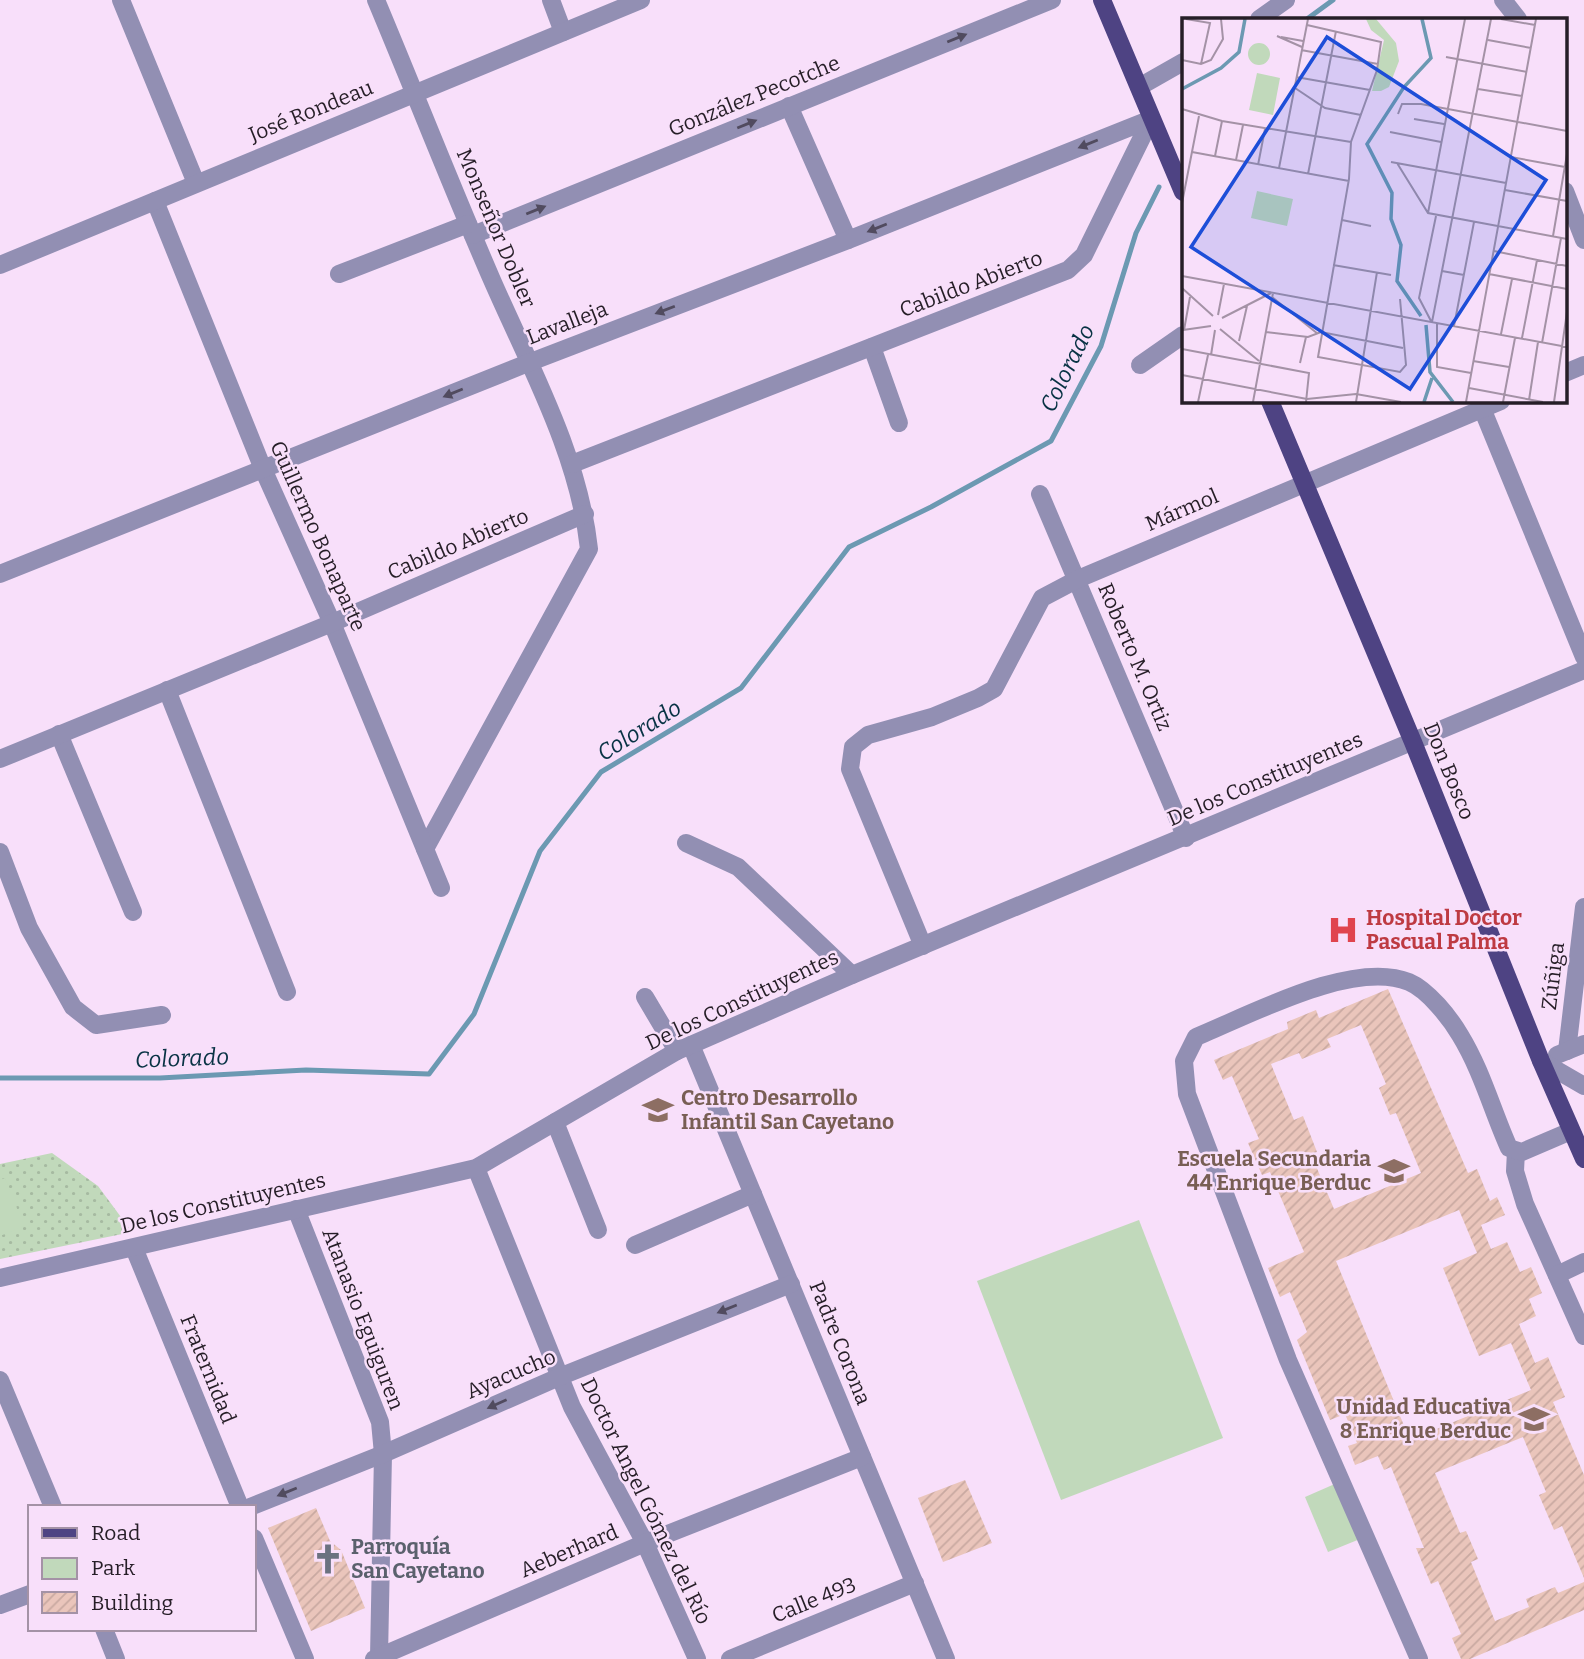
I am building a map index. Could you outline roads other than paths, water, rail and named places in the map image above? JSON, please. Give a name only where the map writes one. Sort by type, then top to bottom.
[{"type":"main road","points":[[1102,0],[1182,190]]},
{"type":"main road","name":"Don Bosco","points":[[1270,402],[1541,1061],[1584,1159]]},
{"type":"street","points":[[121,0],[196,183]]},
{"type":"street","name":"Monseñor Dobler","points":[[376,0],[470,230],[572,464],[585,514]]},
{"type":"street","points":[[551,0],[564,32]]},
{"type":"street","name":"José Rondeau","points":[[1,261],[155,201],[641,0]]},
{"type":"street","name":"González Pecotche","points":[[339,274],[470,230],[1052,0]]},
{"type":"street","points":[[1260,18],[1286,0]]},
{"type":"street","points":[[1503,0],[1517,18]]},
{"type":"street","points":[[1139,87],[1182,63]]},
{"type":"street","points":[[789,106],[848,240]]},
{"type":"street","name":"Lavalleja","points":[[0,574],[1152,118]]},
{"type":"street","name":"Cabildo Abierto","points":[[572,464],[1068,270],[1084,255],[1152,118]]},
{"type":"street","points":[[1566,194],[1584,240]]},
{"type":"street","name":"Guillermo Bonaparte","points":[[155,201],[263,469],[332,622],[441,888]]},
{"type":"street","points":[[1140,365],[1182,336]]},
{"type":"street","points":[[872,347],[899,423]]},
{"type":"street","points":[[1566,373],[1584,365]]},
{"type":"street","points":[[1481,405],[1584,657]]},
{"type":"street","name":"Mármol","points":[[923,946],[850,769],[853,747],[868,735],[932,717],[994,689],[1042,598],[1078,579],[1481,405]]},
{"type":"street","name":"Roberto M. Ortiz","points":[[1040,494],[1186,838]]},
{"type":"street","points":[[425,849],[589,549],[585,514]]},
{"type":"street","name":"Cabildo Abierto","points":[[0,759],[585,514]]},
{"type":"street","name":"De los Constituyentes","points":[[0,1278],[476,1168],[684,1048],[852,975],[1584,670]]},
{"type":"street","points":[[167,690],[287,992]]},
{"type":"street","points":[[60,734],[133,912]]},
{"type":"street","points":[[686,843],[738,867],[852,975]]},
{"type":"street","points":[[0,852],[29,928],[73,1007],[96,1025],[162,1015]]},
{"type":"street","name":"Zúñiga","points":[[1576,1047],[1584,907]]},
{"type":"street","points":[[1419,1659],[1288,1360],[1187,1094],[1184,1060],[1196,1037],[1322,985],[1378,976],[1410,983],[1440,1007],[1460,1034],[1480,1071],[1509,1148],[1522,1152],[1572,1130]]},
{"type":"street","name":"Padre Corona","points":[[645,997],[684,1048],[753,1194],[946,1659]]},
{"type":"street","points":[[1541,1061],[1576,1047]]},
{"type":"street","points":[[1541,1061],[1584,1086]]},
{"type":"street","points":[[555,1122],[598,1230]]},
{"type":"street","points":[[1516,1151],[1515,1171],[1525,1204],[1584,1336]]},
{"type":"street","name":"Doctor Angel Gómez del Río","points":[[476,1168],[572,1407],[645,1543],[697,1659]]},
{"type":"street","points":[[635,1245],[753,1194]]},
{"type":"street","name":"Atanasio Eguiguren","points":[[296,1209],[380,1422],[383,1454],[376,1658]]},
{"type":"street","name":"Fraternidad","points":[[134,1248],[239,1505]]},
{"type":"street","points":[[1557,1275],[1584,1262]]},
{"type":"street","name":"Ayacucho","points":[[255,1505],[383,1454],[559,1377],[790,1284]]},
{"type":"street","points":[[0,1380],[52,1505]]},
{"type":"street","name":"Aeberhard","points":[[376,1658],[645,1543],[862,1457]]},
{"type":"street","points":[[256,1543],[305,1659]]},
{"type":"street","name":"Calle 493","points":[[730,1659],[915,1583]]},
{"type":"street","points":[[0,1605],[28,1595]]},
{"type":"street","points":[[105,1631],[116,1659]]},
{"type":"waterway","name":"Colorado","points":[[1308,18],[1333,0]]},
{"type":"waterway","name":"Colorado","points":[[0,1078],[160,1078],[306,1070],[429,1074],[474,1014],[540,851],[601,772],[741,688],[849,547],[931,507],[1051,441],[1101,346],[1136,233],[1159,187]]},
{"type":"place","name":"Hospital Doctor Pascual Palma","points":[[1343,930]]},
{"type":"place","name":"Centro Desarrollo Infantil San Cayetano","points":[[658,1110]]},
{"type":"place","name":"Escuela Secundaria 44 Enrique Berduc","points":[[1394,1171]]},
{"type":"place","name":"Unidad Educativa 8 Enrique Berduc","points":[[1534,1419]]},
{"type":"place","name":"Parroquía San Cayetano","points":[[328,1559]]}]
